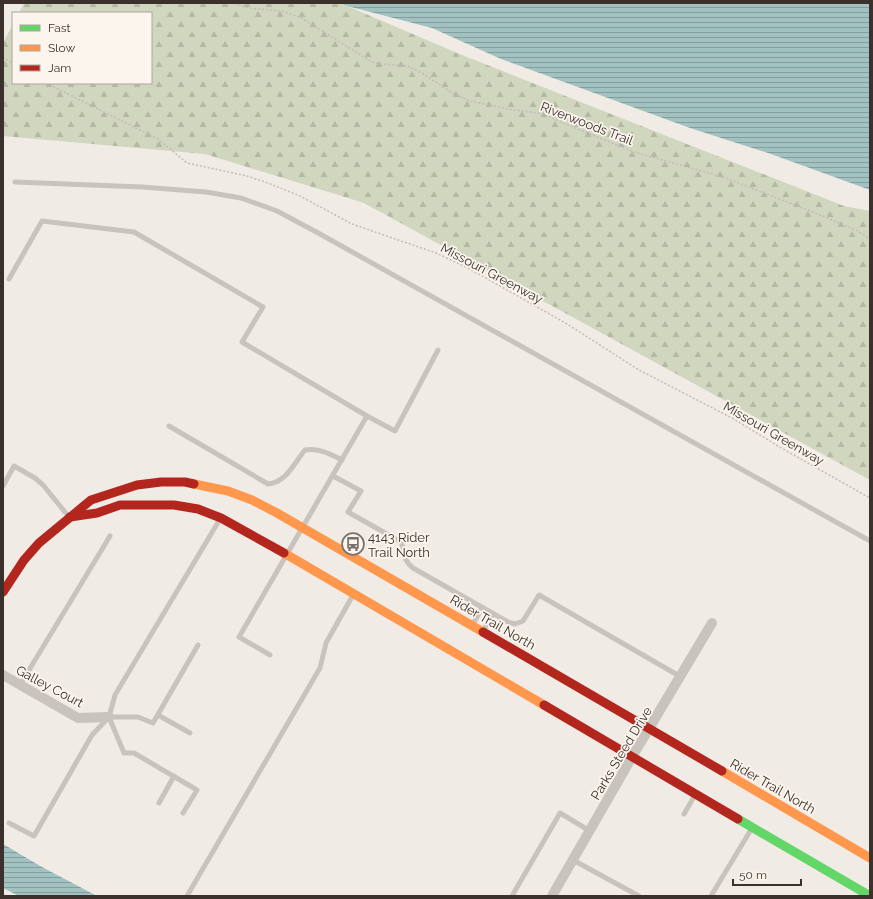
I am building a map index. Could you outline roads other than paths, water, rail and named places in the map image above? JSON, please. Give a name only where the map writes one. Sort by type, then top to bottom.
[{"type":"street","name":"Rider Trail North","points":[[3,592],[24,560],[39,543],[91,500],[137,485],[161,482],[185,482],[228,491],[252,500],[277,513],[302,529],[483,631],[870,858]]},
{"type":"street","points":[[70,517],[97,513],[120,505],[145,504],[174,505],[198,509],[221,518],[870,896]]},
{"type":"street","name":"Parks Steed Drive","points":[[552,896],[632,757],[712,623]]},
{"type":"street","name":"Galley Court","points":[[3,675],[78,718],[109,717]]},
{"type":"lane","points":[[15,182],[142,187],[206,192],[241,198],[277,211],[870,541]]},
{"type":"lane","points":[[8,279],[42,221],[134,232],[263,307],[242,342],[395,431],[438,350]]},
{"type":"lane","points":[[270,655],[239,637],[367,416]]},
{"type":"lane","points":[[169,426],[268,484],[279,481],[285,476],[305,450],[313,449],[326,452],[342,460]]},
{"type":"lane","points":[[3,486],[14,466],[35,478],[70,517]]},
{"type":"lane","points":[[333,476],[361,491],[348,512],[401,542],[405,560],[413,568],[482,608],[508,622],[515,624],[523,621],[539,595],[681,677]]},
{"type":"lane","points":[[9,823],[34,836],[92,735],[109,717],[115,695],[221,518]]},
{"type":"lane","points":[[20,685],[110,536]]},
{"type":"lane","points":[[186,896],[320,668],[326,643],[353,594]]},
{"type":"lane","points":[[472,625],[482,608]]},
{"type":"lane","points":[[483,631],[493,614]]},
{"type":"lane","points":[[109,717],[138,717],[153,723],[198,645]]},
{"type":"lane","points":[[158,715],[190,733]]},
{"type":"lane","points":[[109,717],[124,753],[134,753],[197,790],[183,813]]},
{"type":"lane","points":[[159,803],[174,776]]},
{"type":"lane","points":[[684,814],[695,794]]},
{"type":"lane","points":[[512,896],[560,813],[590,831]]},
{"type":"lane","points":[[711,896],[752,827]]},
{"type":"lane","points":[[573,860],[639,896]]},
{"type":"water","points":[[340,3],[870,3],[870,190],[771,154],[690,128],[501,59],[432,28]]},
{"type":"water","points":[[3,844],[42,867],[97,896],[19,896],[3,888]]},
{"type":"place","name":"4143 Rider Trail North","points":[[353,544]]}]
